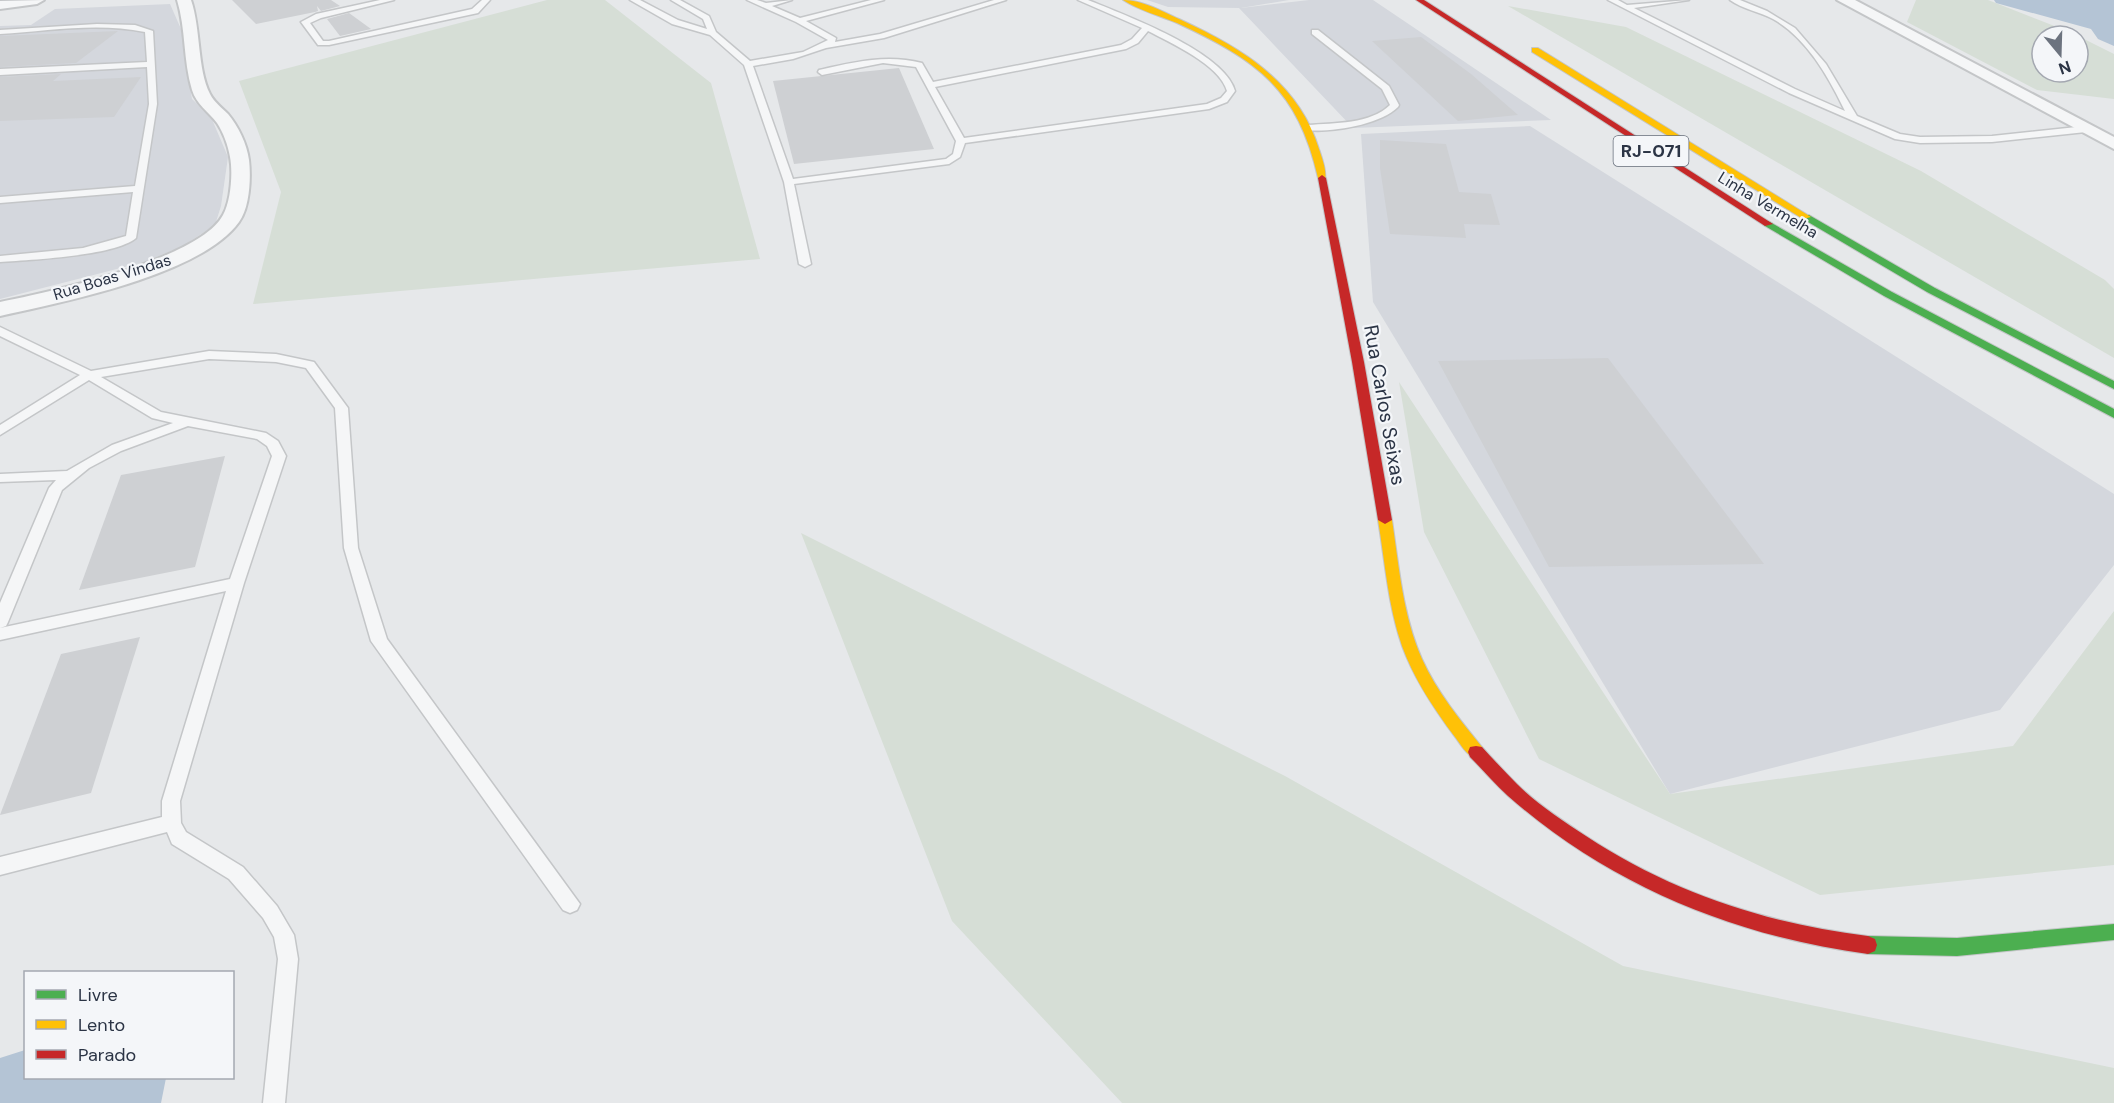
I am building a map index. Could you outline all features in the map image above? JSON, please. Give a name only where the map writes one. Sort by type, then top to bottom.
[{"type":"main road","name":"Rua Carlos Seixas","points":[[1126,0],[1179,23],[1246,60],[1287,93],[1308,128],[1316,155],[1344,290],[1399,595],[1412,652],[1428,688],[1449,721],[1497,776],[1545,817],[1627,870],[1684,898],[1756,923],[1860,945],[1923,949],[2034,942],[2114,932]]},
{"type":"main road","name":"Linha Vermelha","points":[[1419,0],[1745,212],[1888,294],[2114,414]]},
{"type":"main road","name":"Linha Vermelha","points":[[1525,43],[1854,247],[2114,386]]},
{"type":"street","points":[[0,6],[37,0]]},
{"type":"street","name":"Rua Boas Vindas","points":[[0,309],[157,265],[202,244],[223,230],[231,220],[235,210],[240,159],[225,122],[200,90],[189,14],[184,0]]},
{"type":"street","points":[[1844,0],[2114,144]]},
{"type":"lane","points":[[355,0],[362,6]]},
{"type":"lane","points":[[390,0],[319,16],[305,22],[321,43],[329,43],[475,10],[486,0]]},
{"type":"lane","points":[[634,0],[675,22],[713,33],[726,42],[748,64],[789,182],[805,264]]},
{"type":"lane","points":[[675,0],[705,18],[713,33]]},
{"type":"lane","points":[[751,0],[799,20],[832,40],[827,46]]},
{"type":"lane","points":[[764,6],[788,0]]},
{"type":"lane","points":[[799,20],[880,0]]},
{"type":"lane","points":[[748,64],[881,36],[1002,0]]},
{"type":"lane","points":[[961,141],[1209,106],[1224,100],[1231,91],[1229,83],[1220,70],[1147,27],[1082,0]]},
{"type":"lane","points":[[1612,0],[1792,91],[1898,137],[1920,140],[1992,139],[2086,129]]},
{"type":"lane","points":[[1626,7],[1685,0]]},
{"type":"lane","points":[[1734,0],[1776,18],[1795,32],[1839,90],[1854,119]]},
{"type":"lane","points":[[0,32],[109,27],[141,28],[149,31],[153,104],[131,238],[106,247],[63,255],[0,259]]},
{"type":"lane","points":[[930,85],[1123,47],[1135,41],[1147,27]]},
{"type":"lane","points":[[1308,128],[1374,118],[1385,115],[1395,105],[1386,88],[1315,32]]},
{"type":"lane","points":[[789,182],[949,161],[957,155],[961,141],[920,65],[906,60],[886,60],[822,72]]},
{"type":"lane","points":[[0,72],[151,64]]},
{"type":"lane","points":[[0,200],[139,189]]},
{"type":"lane","points":[[0,331],[88,375],[157,416],[261,436],[273,444],[279,456],[236,583],[171,801],[172,823],[179,838],[236,873],[270,912],[284,935],[288,959],[274,1103]]},
{"type":"lane","points":[[0,431],[88,375],[209,355],[276,358],[310,365],[341,408],[351,548],[380,641],[570,904]]},
{"type":"lane","points":[[0,622],[56,489],[69,475],[116,448],[186,422]]},
{"type":"lane","points":[[0,478],[69,475]]},
{"type":"lane","points":[[0,634],[236,583]]},
{"type":"lane","points":[[0,866],[172,823]]},
{"type":"shaded area","points":[[547,0],[605,0],[711,83],[760,259],[253,304],[281,192],[239,81]]},
{"type":"shaded area","points":[[1147,0],[1289,0],[1241,8],[1309,0],[1373,0],[1551,120],[1353,128],[1239,8],[1168,7]]},
{"type":"shaded area","points":[[1916,0],[1988,0],[2049,24],[2030,24],[2030,84],[2090,84],[2090,42],[2114,54],[2114,99],[2037,90],[1907,22]]},
{"type":"shaded area","points":[[170,4],[181,29],[192,99],[211,117],[228,157],[221,206],[215,225],[183,246],[144,262],[0,299],[0,26],[31,25],[55,9]]},
{"type":"shaded area","points":[[1508,6],[1626,27],[1921,171],[2105,280],[2114,289],[2114,358]]},
{"type":"shaded area","points":[[1530,126],[2114,494],[2114,565],[2000,710],[1670,794],[1373,302],[1361,134]]},
{"type":"shaded area","points":[[1399,382],[1670,794],[2013,746],[2114,611],[2114,865],[1820,895],[1539,759],[1424,532]]},
{"type":"shaded area","points":[[801,533],[1285,776],[1623,966],[2114,1068],[2114,1103],[1122,1103],[952,921]]},
{"type":"water","points":[[1994,0],[2114,0],[2114,46],[2098,39],[2090,29],[2090,24],[2073,24],[1996,3]]},
{"type":"water","points":[[24,1050],[24,1079],[166,1079],[161,1103],[0,1103],[0,1058]]},
{"type":"building","points":[[232,0],[331,0],[340,6],[321,11],[317,6],[318,11],[315,12],[256,24]]},
{"type":"building","points":[[349,13],[371,29],[340,36],[327,19]]},
{"type":"building","points":[[118,31],[76,63],[0,67],[0,36]]},
{"type":"building","points":[[1421,37],[1471,74],[1518,115],[1458,121],[1372,41]]},
{"type":"building","points":[[899,68],[934,149],[794,164],[773,81]]},
{"type":"building","points":[[61,74],[53,81],[141,77],[114,117],[0,121],[0,77]]},
{"type":"building","points":[[1380,140],[1446,144],[1459,192],[1491,194],[1500,225],[1464,224],[1466,238],[1390,234],[1380,168]]},
{"type":"building","points":[[1608,358],[1764,564],[1549,567],[1438,361]]},
{"type":"building","points":[[225,456],[195,567],[79,590],[121,475]]},
{"type":"building","points":[[140,637],[91,793],[0,815],[61,654]]},
{"type":"traffic: fast","points":[[1806,217],[1931,290],[2114,386]]},
{"type":"traffic: fast","points":[[1768,224],[1888,294],[2114,414]]},
{"type":"traffic: fast","points":[[1868,945],[1957,947],[2114,932]]},
{"type":"traffic: slow","points":[[1126,0],[1215,39],[1258,66],[1276,82],[1290,98],[1306,126],[1322,178]]},
{"type":"traffic: slow","points":[[1535,50],[1806,217]]},
{"type":"traffic: slow","points":[[1385,520],[1398,600],[1410,647],[1430,689],[1476,752]]},
{"type":"traffic: jam","points":[[1419,0],[1768,224]]},
{"type":"traffic: jam","points":[[1322,178],[1358,362],[1385,520]]},
{"type":"traffic: jam","points":[[1476,752],[1512,790],[1555,825],[1603,856],[1654,884],[1708,907],[1763,926],[1816,938],[1868,945]]}]
